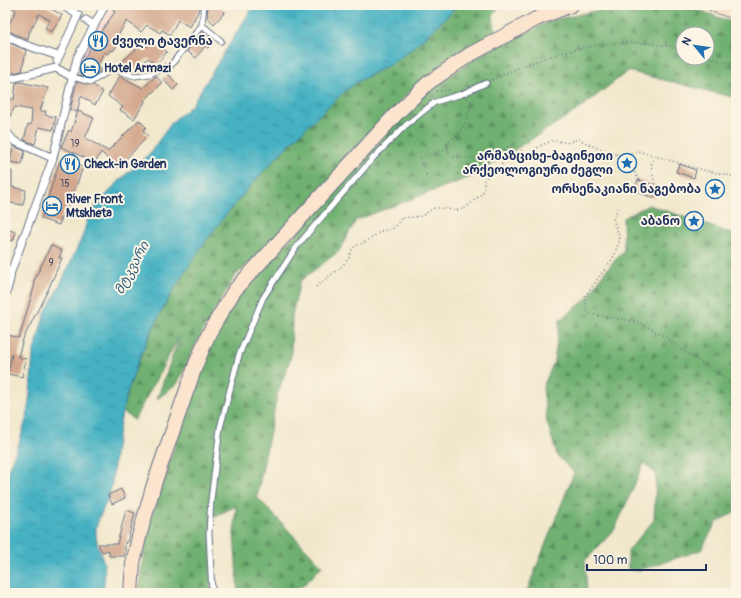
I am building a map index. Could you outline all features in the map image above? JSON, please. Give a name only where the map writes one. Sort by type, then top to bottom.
[{"type":"main road","points":[[131,593],[133,563],[154,484],[196,364],[209,333],[221,310],[234,291],[391,119],[428,83],[475,52],[536,19],[571,5]]},
{"type":"main road","points":[[716,5],[736,12]]},
{"type":"street","points":[[62,5],[94,24]]},
{"type":"street","points":[[5,292],[9,277],[53,158],[77,58],[105,5]]},
{"type":"street","points":[[5,80],[57,62],[74,24],[83,18]]},
{"type":"street","points":[[5,36],[57,62],[72,77]]},
{"type":"street","points":[[5,130],[14,141],[53,158]]},
{"type":"lane","points":[[72,77],[91,82],[112,69],[135,76],[150,74],[171,65],[202,25],[204,5]]},
{"type":"lane","points":[[202,25],[221,41]]},
{"type":"lane","points":[[212,593],[208,533],[210,500],[220,428],[239,355],[264,298],[297,246],[374,157],[406,125],[435,102],[462,94],[486,83]]},
{"type":"path","points":[[486,83],[518,67],[552,56],[615,42],[675,47]]},
{"type":"path","points":[[715,59],[736,65]]},
{"type":"path","points":[[385,62],[389,64]]},
{"type":"path","points":[[428,83],[433,91],[442,92],[451,90],[462,94],[472,102],[460,132],[447,144],[449,154],[454,158],[488,157],[503,151],[509,146],[517,152],[521,151],[528,155],[540,146],[554,140],[566,144],[579,140],[594,147],[628,155],[634,160],[635,174],[640,180]]},
{"type":"path","points":[[426,174],[419,158],[448,149]]},
{"type":"path","points":[[316,287],[342,266],[349,258],[352,249],[357,245],[364,243],[381,231],[392,229],[397,225],[399,220],[422,216],[434,208],[450,211],[466,208],[484,192],[483,182],[489,172],[506,161],[508,157],[503,151]]},
{"type":"path","points":[[628,155],[638,151],[703,170],[736,177]]},
{"type":"path","points":[[655,156],[651,165],[655,186]]},
{"type":"path","points":[[618,208],[613,219],[620,239],[613,258],[585,296],[587,310],[590,314],[638,322],[660,333],[680,349],[736,386]]},
{"type":"shaded area","points":[[109,5],[116,5],[113,11],[115,13],[92,44],[83,63],[78,61]]},
{"type":"green space","points":[[458,5],[500,5],[493,16],[495,31],[443,63],[409,92],[298,216],[234,277],[199,338],[177,384],[157,399],[180,335],[134,420],[122,411],[135,371],[151,332],[171,295],[192,260],[244,193],[272,162],[339,96],[367,76],[389,65],[407,53]]},
{"type":"green space","points":[[624,5],[662,5],[699,10],[736,24],[736,98],[628,71],[579,109],[473,176],[356,220],[339,251],[300,281],[292,315],[291,357],[277,395],[257,497],[322,566],[304,585],[289,593],[238,593],[234,534],[236,506],[211,518],[211,593],[139,593],[145,536],[206,353],[235,297],[314,215],[420,96],[482,54],[553,20]]},
{"type":"green space","points":[[649,205],[736,235],[736,511],[716,523],[701,550],[637,571],[628,569],[628,551],[654,520],[656,474],[644,463],[615,529],[585,561],[587,593],[526,593],[574,473],[557,455],[547,422],[543,387],[554,362],[560,320],[588,298],[603,274],[624,250],[623,218]]},
{"type":"water","name":"მტკვარი","points":[[254,5],[458,5],[406,53],[389,65],[348,88],[277,157],[216,227],[190,264],[166,303],[146,344],[129,387],[120,423],[111,490],[99,517],[96,529],[97,541],[104,568],[103,593],[5,593],[5,478],[20,440],[27,416],[33,354],[45,313],[63,279],[83,235],[88,217],[94,208],[122,178],[149,154],[173,121],[191,106]]},
{"type":"building","points":[[8,5],[44,5],[62,15],[52,32],[45,28],[50,20],[39,14],[29,33],[28,40],[6,30],[16,10]]},
{"type":"building","points":[[116,5],[200,5],[190,27],[178,20],[170,35],[162,30],[160,33],[147,25],[141,32],[127,21],[116,38],[120,41],[113,51],[110,50],[107,54],[104,52],[97,67],[101,69],[99,72],[90,78],[79,75],[84,59],[92,44],[115,12],[113,11]]},
{"type":"building","points":[[208,5],[218,5],[225,12],[214,24],[207,17]]},
{"type":"building","points":[[202,31],[214,40],[208,48],[205,46],[196,58],[187,51]]},
{"type":"building","points":[[5,41],[26,50],[22,71],[5,75]]},
{"type":"building","points":[[156,42],[167,52],[156,65],[148,58],[133,71],[117,66],[143,43],[147,47],[151,43],[153,45]]},
{"type":"building","points":[[168,74],[178,85],[173,90],[163,79]]},
{"type":"building","points":[[120,76],[143,88],[156,76],[162,83],[144,101],[145,102],[134,119],[120,110],[123,107],[108,96]]},
{"type":"building","points":[[20,82],[48,88],[40,111],[46,111],[45,115],[56,117],[53,130],[39,127],[35,144],[24,140],[28,124],[31,125],[32,110],[15,107],[5,125],[5,95],[14,100],[16,83]]},
{"type":"building","points":[[77,82],[93,85],[103,92],[95,105],[81,96],[77,112],[70,110]]},
{"type":"building","points":[[78,111],[94,118],[85,138],[108,151],[139,120],[146,127],[143,131],[148,136],[117,168],[101,152],[96,161],[91,158],[90,160],[61,147],[69,130],[71,132]]},
{"type":"building","points":[[13,146],[25,151],[22,164],[10,162]]},
{"type":"building","points":[[60,160],[83,167],[72,198],[66,211],[64,211],[59,225],[41,219]]},
{"type":"building","points":[[679,164],[696,170],[694,178],[676,172]]},
{"type":"building","points":[[5,171],[12,171],[12,187],[26,190],[23,205],[5,202]]},
{"type":"building","points":[[638,180],[658,187],[654,198],[634,191]]},
{"type":"building","points":[[5,229],[16,232],[13,241],[5,238]]},
{"type":"building","points":[[51,245],[62,251],[59,258],[62,258],[48,290],[23,339],[18,357],[26,359],[22,377],[8,374],[12,354],[5,352],[5,334],[19,338],[35,284],[33,283]]},
{"type":"building","points":[[121,489],[125,498],[112,504],[108,495]]},
{"type":"building","points":[[126,510],[135,513],[127,543],[125,542],[125,556],[109,556],[109,550],[102,552],[98,544],[117,544]]},
{"type":"place","name":"ძველი ტავერნა","points":[[98,41]]},
{"type":"place","name":"Hotel Armazi","points":[[90,68]]},
{"type":"place","name":"არმაზციხე-ბაგინეთი არქეოლოგიური ძეგლი","points":[[627,163]]},
{"type":"place","name":"Check-in Garden","points":[[70,164]]},
{"type":"place","name":"ორსენაკიანი ნაგებობა","points":[[715,189]]},
{"type":"place","name":"River Front Mtskheta","points":[[52,206]]},
{"type":"place","name":"აბანო","points":[[694,221]]}]
